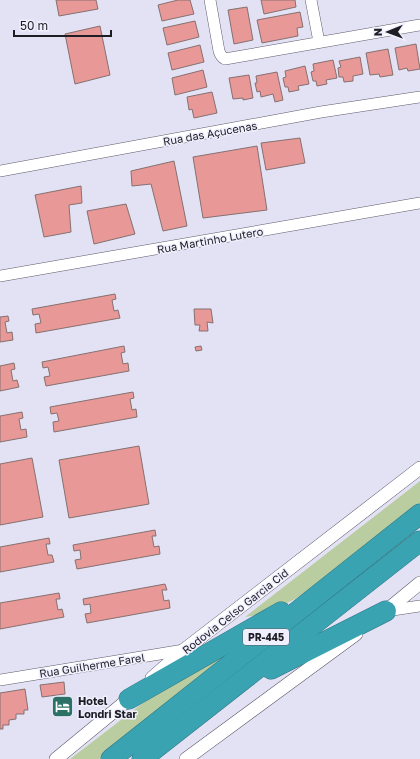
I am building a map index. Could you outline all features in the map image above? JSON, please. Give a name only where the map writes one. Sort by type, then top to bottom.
[{"type":"highway","name":"PR-445","points":[[111,759],[420,514]]},
{"type":"highway","name":"PR-445","points":[[142,759],[420,541]]},
{"type":"highway","points":[[129,699],[281,612],[319,594]]},
{"type":"highway","points":[[233,688],[386,612]]},
{"type":"street","points":[[210,0],[218,50],[222,57],[225,58],[420,25]]},
{"type":"street","points":[[311,0],[319,42]]},
{"type":"street","name":"Rua das Açucenas","points":[[0,172],[321,112],[420,98]]},
{"type":"street","name":"Rua Martinho Lutero","points":[[0,276],[420,203]]},
{"type":"street","name":"Rodovia Celso Garcia Cid","points":[[56,759],[129,699],[184,650],[420,468]]},
{"type":"street","points":[[186,759],[386,612],[420,584]]},
{"type":"street","points":[[386,612],[420,606]]},
{"type":"street","name":"Rua Guilherme Farel","points":[[0,680],[184,650]]},
{"type":"green space","points":[[420,481],[420,503],[315,586],[295,599],[264,614],[245,617]]},
{"type":"green space","points":[[271,624],[99,759],[70,759],[169,683]]},
{"type":"building","points":[[56,0],[96,0],[98,9],[59,16]]},
{"type":"building","points":[[178,0],[190,0],[194,14],[162,21],[158,5]]},
{"type":"building","points":[[261,0],[295,0],[296,7],[264,14]]},
{"type":"building","points":[[247,7],[253,40],[234,44],[228,10]]},
{"type":"building","points":[[300,12],[303,27],[297,28],[298,36],[262,43],[257,20]]},
{"type":"building","points":[[195,21],[199,37],[167,45],[163,28]]},
{"type":"building","points":[[100,26],[110,75],[75,84],[65,34]]},
{"type":"building","points":[[416,44],[420,69],[408,71],[407,68],[399,70],[395,48]]},
{"type":"building","points":[[200,45],[204,62],[172,70],[168,53]]},
{"type":"building","points":[[388,49],[393,75],[380,77],[379,74],[370,75],[366,53]]},
{"type":"building","points":[[360,57],[363,74],[353,76],[353,81],[344,82],[343,77],[339,77],[338,68],[341,67],[339,61]]},
{"type":"building","points":[[333,60],[337,78],[326,80],[327,84],[317,86],[316,81],[313,81],[311,72],[314,71],[313,64]]},
{"type":"building","points":[[305,66],[309,84],[298,86],[299,90],[289,92],[288,87],[285,87],[283,78],[286,77],[285,71]]},
{"type":"building","points":[[203,70],[207,87],[175,95],[172,78]]},
{"type":"building","points":[[277,72],[283,100],[275,102],[273,94],[261,97],[260,91],[257,92],[255,83],[257,83],[256,76]]},
{"type":"building","points":[[249,75],[253,98],[243,100],[243,98],[233,99],[229,78]]},
{"type":"building","points":[[212,92],[217,113],[194,118],[192,109],[189,110],[187,97]]},
{"type":"building","points":[[300,138],[305,163],[266,170],[261,143]]},
{"type":"building","points":[[257,146],[267,210],[203,218],[193,157]]},
{"type":"building","points":[[174,161],[187,226],[163,231],[151,184],[132,186],[131,171]]},
{"type":"building","points":[[81,186],[82,203],[69,205],[71,232],[44,237],[35,195]]},
{"type":"building","points":[[126,204],[135,234],[94,244],[87,211]]},
{"type":"building","points":[[115,294],[116,299],[112,300],[114,311],[118,310],[120,318],[36,333],[35,324],[41,323],[39,314],[33,315],[32,309]]},
{"type":"building","points":[[194,309],[211,309],[213,323],[207,322],[208,331],[199,331],[200,325],[195,325]]},
{"type":"building","points":[[8,316],[9,321],[5,322],[7,333],[12,332],[13,340],[0,342],[0,317]]},
{"type":"building","points":[[124,346],[125,352],[121,353],[123,364],[128,363],[129,371],[46,386],[44,377],[50,376],[48,367],[43,368],[42,362]]},
{"type":"building","points":[[201,346],[202,350],[196,351],[195,347]]},
{"type":"building","points":[[14,363],[15,369],[11,370],[13,381],[17,380],[19,387],[0,391],[0,366]]},
{"type":"building","points":[[133,392],[134,398],[130,399],[132,410],[136,409],[137,417],[54,432],[53,422],[59,421],[57,413],[51,414],[50,407]]},
{"type":"building","points":[[22,412],[23,418],[19,419],[21,430],[26,429],[27,437],[0,442],[0,416]]},
{"type":"building","points":[[139,446],[149,504],[69,518],[59,460]]},
{"type":"building","points":[[32,458],[43,517],[0,525],[0,464]]},
{"type":"building","points":[[155,530],[156,536],[152,536],[154,547],[159,546],[160,554],[77,569],[75,560],[81,559],[80,550],[74,551],[73,545]]},
{"type":"building","points":[[49,538],[50,544],[46,544],[48,555],[52,555],[54,562],[0,572],[0,547]]},
{"type":"building","points":[[165,584],[167,590],[162,590],[164,601],[169,600],[170,608],[87,623],[85,614],[91,613],[90,604],[84,605],[83,599]]},
{"type":"building","points":[[59,593],[60,599],[56,599],[58,610],[62,609],[64,617],[0,629],[0,603]]},
{"type":"building","points":[[64,682],[65,694],[42,697],[40,685]]},
{"type":"building","points":[[25,689],[28,710],[24,710],[24,714],[16,714],[16,719],[9,720],[9,725],[3,725],[3,729],[0,729],[0,693]]},
{"type":"place","name":"Hotel Londri Star","points":[[62,706]]}]
